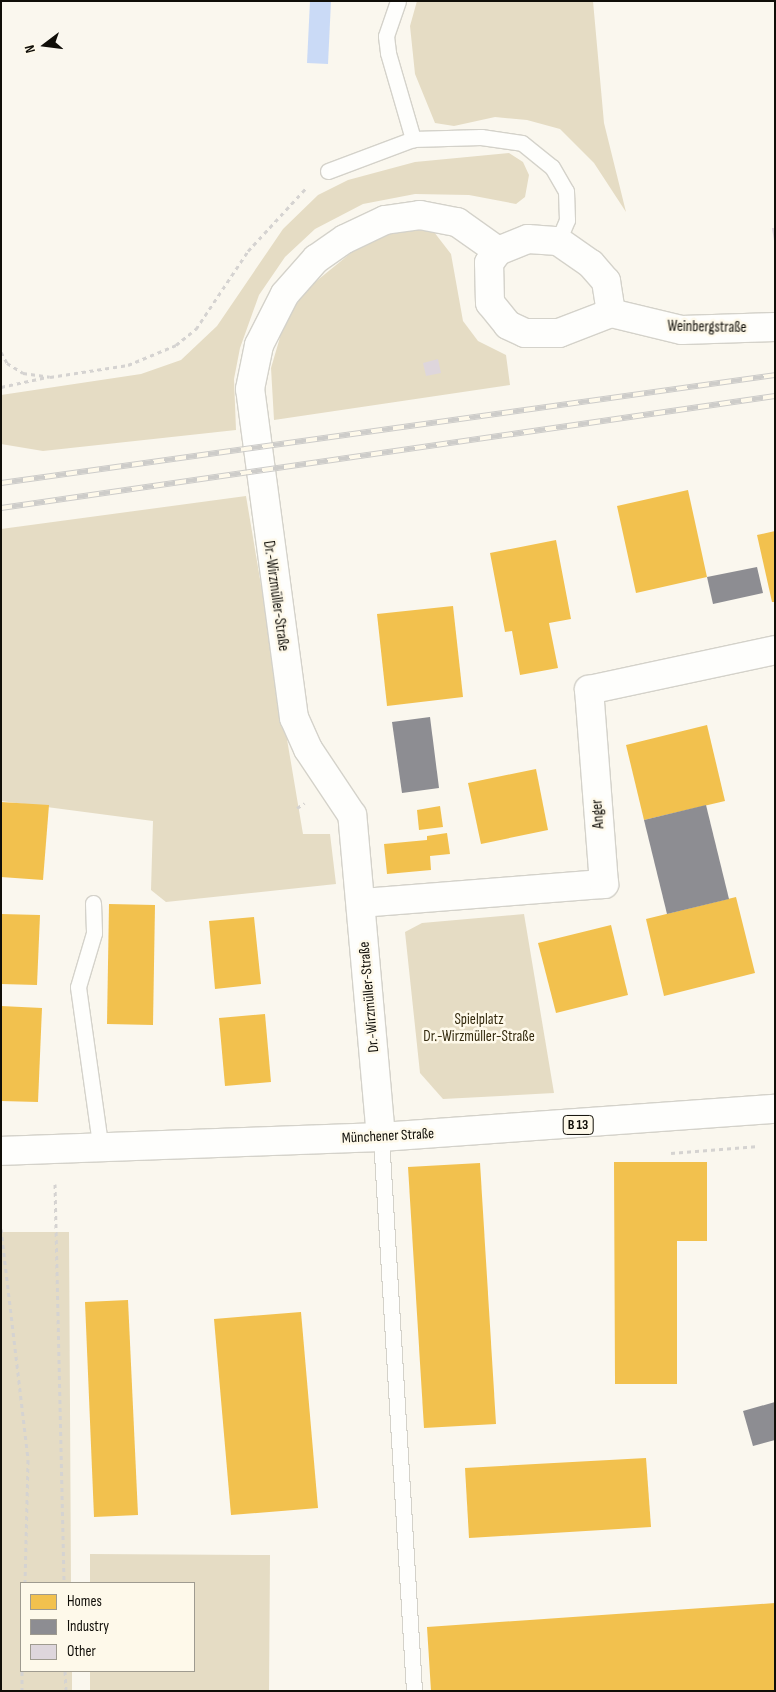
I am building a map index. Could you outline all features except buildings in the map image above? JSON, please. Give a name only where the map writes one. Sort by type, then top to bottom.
[{"type":"street","name":"Dr.-Wirzmüller-Straße","points":[[381,1137],[352,815],[300,735],[291,702],[250,407],[259,345],[270,320],[300,275],[332,247],[367,227],[405,216],[434,216],[457,222],[498,251]]},
{"type":"street","points":[[528,239],[558,241],[591,264],[606,281],[611,313],[559,333],[525,333],[508,325],[496,314],[487,287],[490,263],[498,251],[528,239]]},
{"type":"street","name":"Weinbergstraße","points":[[611,313],[682,330],[775,327]]},
{"type":"street","name":"Anger","points":[[361,903],[604,884],[589,690],[775,650]]},
{"type":"street","name":"Münchener Straße","points":[[1,1151],[101,1150],[381,1137],[775,1109]]},
{"type":"lane","points":[[398,1],[386,36],[388,53],[412,139]]},
{"type":"lane","points":[[328,171],[412,139],[481,137],[522,143],[552,168],[566,191],[567,220],[558,241]]},
{"type":"lane","points":[[92,903],[94,933],[78,987],[101,1150]]},
{"type":"lane","points":[[381,1137],[414,1691]]},
{"type":"path","points":[[1,387],[50,377],[128,366],[176,345],[196,329],[270,226],[328,171]]},
{"type":"path","points":[[1,352],[8,363],[23,374],[50,377]]},
{"type":"path","points":[[297,808],[304,804]]},
{"type":"path","points":[[55,1184],[64,1582]]},
{"type":"path","points":[[1,1229],[28,1460],[25,1582]]},
{"type":"path","points":[[22,1672],[22,1691]]},
{"type":"path","points":[[66,1672],[66,1691]]},
{"type":"green space","points":[[417,1],[593,1],[604,123],[626,212],[594,163],[560,129],[527,120],[495,117],[454,126],[435,123],[415,74],[410,26]]},
{"type":"green space","points":[[509,153],[523,162],[529,175],[525,197],[516,204],[469,195],[415,194],[363,204],[315,229],[285,257],[259,295],[240,348],[234,379],[236,430],[43,451],[1,444],[1,395],[141,374],[181,360],[217,326],[283,229],[318,195],[348,180],[415,162]]},
{"type":"green space","points":[[411,229],[434,232],[451,254],[463,321],[478,341],[506,355],[510,385],[274,420],[271,368],[283,327],[303,292],[368,239]]},
{"type":"green space","points":[[246,496],[303,834],[330,834],[336,884],[166,902],[151,890],[153,821],[1,801],[1,529]]},
{"type":"green space","name":"Spielplatz Dr.-Wirzmüller-Straße","points":[[524,914],[554,1093],[443,1099],[420,1073],[405,932],[422,923]]},
{"type":"green space","points":[[1,1232],[69,1232],[71,1582],[20,1582],[20,1672],[72,1672],[72,1691],[1,1691]]},
{"type":"green space","points":[[90,1554],[270,1555],[269,1691],[90,1691],[90,1672],[195,1672],[195,1582],[90,1582]]},
{"type":"water","points":[[310,1],[331,1],[328,64],[307,63]]},
{"type":"railway","points":[[1,483],[775,375]]},
{"type":"railway","points":[[1,508],[775,396]]}]
